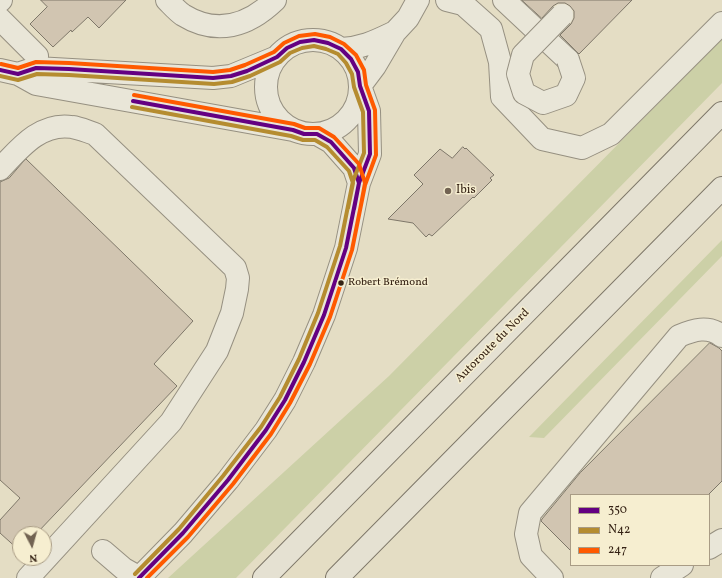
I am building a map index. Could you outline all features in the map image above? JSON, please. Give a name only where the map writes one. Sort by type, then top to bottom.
[{"type":"highway","name":"Autoroute du Nord","points":[[264,578],[722,113]]},
{"type":"highway","points":[[337,578],[722,188]]},
{"type":"street","points":[[167,0],[182,14],[197,22],[216,27],[235,25],[265,10],[275,0]]},
{"type":"street","points":[[18,70],[36,84],[293,130],[304,134],[317,134],[331,131],[343,124],[352,113],[358,100],[360,86],[375,66],[395,32],[408,18],[418,0]]},
{"type":"street","points":[[447,0],[463,4],[491,29],[500,62],[502,96],[542,139],[582,148],[611,134],[722,23]]},
{"type":"street","points":[[504,0],[568,60],[574,78],[566,95],[543,103],[524,93],[518,74],[523,56],[562,15]]},
{"type":"street","points":[[0,19],[38,56],[18,70]]},
{"type":"street","points":[[341,49],[361,47],[395,32]]},
{"type":"street","points":[[103,550],[124,569],[139,578],[183,533],[228,480],[266,430],[285,400],[304,362],[329,298],[346,248],[359,183],[370,154],[369,111],[360,86],[358,72],[351,59],[341,49],[328,43],[314,40],[300,42],[287,48],[277,57],[269,70],[266,83],[267,97],[272,111],[281,122],[293,130]]},
{"type":"street","points":[[18,70],[213,78],[231,76],[277,57]]},
{"type":"street","points":[[0,169],[24,144],[48,128],[71,127],[95,134],[234,268],[238,278],[232,313],[217,351],[171,422],[28,578]]},
{"type":"street","points":[[317,134],[330,142],[354,168],[359,183]]},
{"type":"street","points":[[552,578],[531,556],[526,534],[530,513],[679,336],[696,329],[716,331],[722,336]]},
{"type":"street","points":[[710,547],[722,540]]},
{"type":"street","points":[[662,578],[680,566]]},
{"type":"green space","points":[[722,39],[722,83],[236,578],[168,578],[389,376]]},
{"type":"green space","points":[[722,240],[722,256],[544,438],[529,437]]},
{"type":"building","points":[[41,0],[126,0],[99,28],[88,17],[53,47],[30,24],[47,7]]},
{"type":"building","points":[[522,0],[632,0],[579,54],[560,35],[571,24],[574,18],[574,11],[570,6],[565,3],[558,3],[553,6],[542,18]]},
{"type":"building","name":"Ibis","points":[[463,147],[465,149],[466,148],[494,175],[490,178],[492,180],[474,198],[473,197],[432,236],[429,234],[426,237],[413,223],[388,219],[423,184],[414,175],[440,149],[452,158]]},
{"type":"building","points":[[26,159],[193,321],[154,364],[177,386],[44,526],[12,526],[12,544],[0,533],[0,520],[20,498],[0,480],[0,182],[9,178]]},
{"type":"building","points":[[710,343],[722,351],[722,481],[709,494],[570,494],[570,550],[541,521],[580,473]]},
{"type":"transit line","name":"247","points":[[1,64],[18,68],[36,62],[69,63],[213,72],[230,70],[245,65],[274,52],[284,43],[299,36],[315,34],[330,37],[344,44],[356,55],[364,70],[366,85],[375,110],[376,155],[365,185],[352,250],[330,317],[310,364],[290,403],[271,434],[233,484],[188,537],[147,578]]},
{"type":"transit line","name":"350","points":[[0,70],[18,74],[36,68],[69,69],[213,78],[231,76],[247,71],[277,57],[287,48],[300,42],[314,40],[328,43],[341,49],[351,59],[358,72],[360,86],[369,111],[370,154],[359,183],[346,248],[324,315],[304,362],[285,400],[266,430],[228,480],[183,533],[139,578]]},
{"type":"transit line","name":"N42","points":[[0,76],[18,80],[37,74],[69,75],[214,84],[232,82],[250,76],[280,62],[290,53],[302,48],[314,46],[338,54],[346,63],[352,74],[354,87],[363,112],[364,153],[353,181],[340,246],[318,313],[299,359],[280,397],[261,427],[179,529],[135,574]]},
{"type":"transit line","name":"247","points":[[134,95],[294,124],[305,128],[319,128],[334,137],[359,164],[365,183],[360,210]]},
{"type":"transit line","name":"350","points":[[133,101],[293,130],[304,134],[317,134],[331,142],[354,168],[359,183],[354,209]]},
{"type":"transit line","name":"N42","points":[[132,107],[291,136],[303,140],[315,140],[327,147],[349,171],[353,183],[348,208]]},
{"type":"place","name":"Ibis","points":[[448,191]]},
{"type":"place","name":"Robert Brémond","points":[[341,283]]}]
